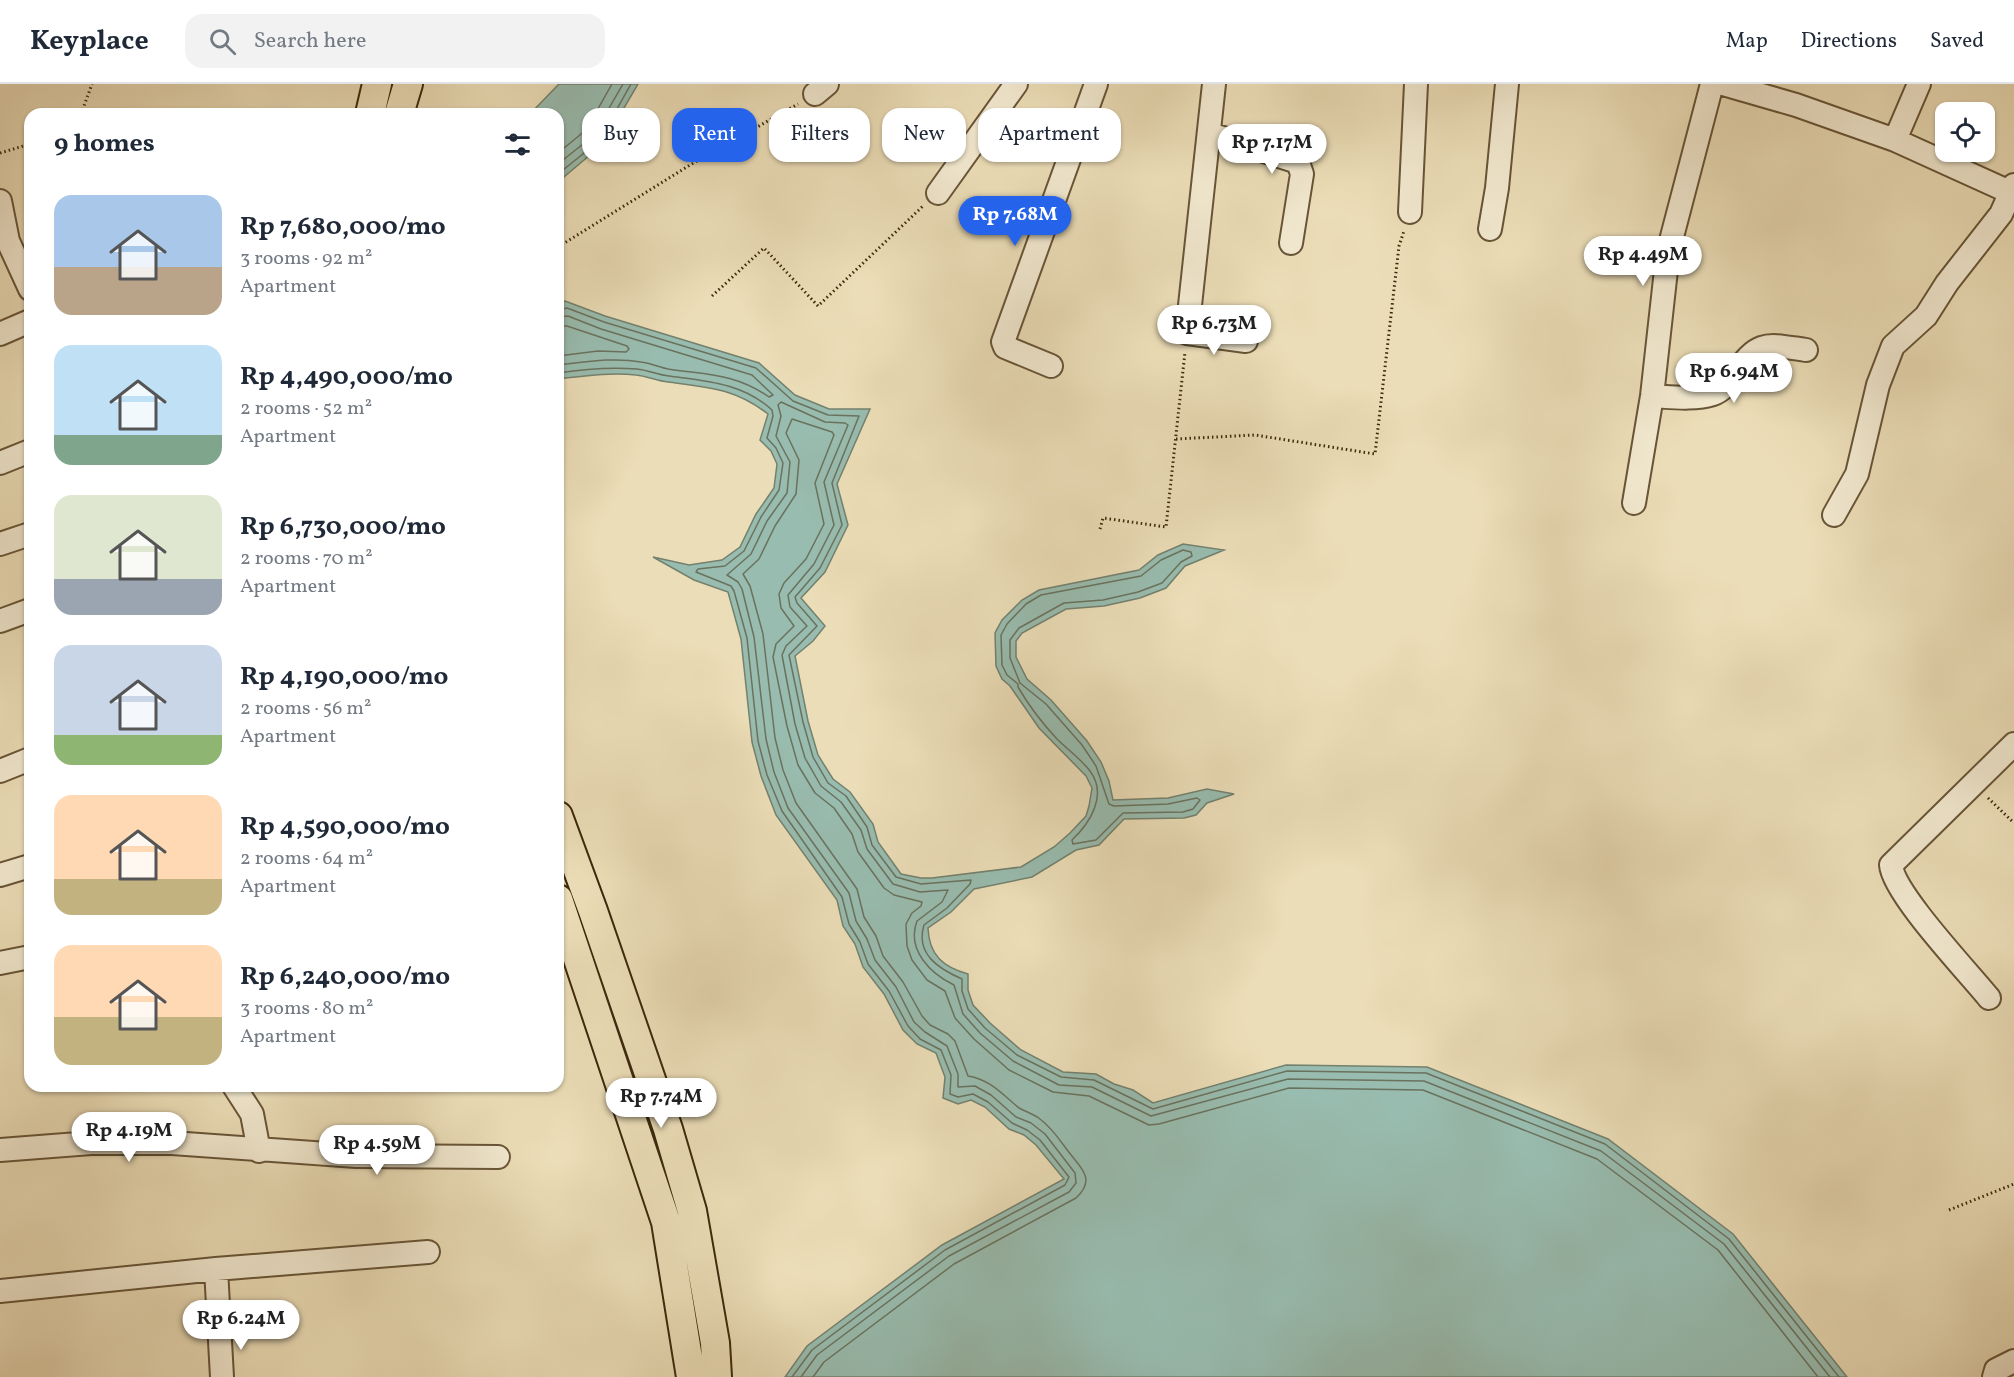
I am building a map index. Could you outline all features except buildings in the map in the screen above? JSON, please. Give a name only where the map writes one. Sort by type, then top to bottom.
[{"type":"main road","points":[[371,108],[377,84]]},
{"type":"main road","points":[[401,108],[408,84]]},
{"type":"main road","points":[[564,833],[668,1129],[692,1211],[715,1343],[717,1377]]},
{"type":"main road","points":[[564,917],[666,1222],[692,1377]]},
{"type":"street","points":[[938,193],[1016,84]]},
{"type":"street","points":[[1051,366],[1005,347],[1003,342],[1096,84]]},
{"type":"street","points":[[1214,84],[1187,333],[1246,341]]},
{"type":"street","points":[[1410,212],[1416,84]]},
{"type":"street","points":[[1490,229],[1497,188],[1508,84]]},
{"type":"street","points":[[1634,503],[1652,396],[1668,252],[1712,84]]},
{"type":"street","points":[[1722,84],[1796,105],[1895,140],[2013,190],[2001,214],[1969,253],[1926,316],[1893,346],[1878,385],[1857,474],[1834,515]]},
{"type":"street","points":[[1895,140],[1919,84]]},
{"type":"street","points":[[1210,134],[1298,162],[1302,174],[1291,243]]},
{"type":"street","points":[[0,201],[8,242],[24,276]]},
{"type":"street","points":[[0,334],[24,324]]},
{"type":"street","points":[[1652,396],[1694,398],[1715,394],[1727,384],[1753,351],[1773,345],[1806,350]]},
{"type":"street","points":[[0,463],[24,454]]},
{"type":"street","points":[[0,544],[24,536]]},
{"type":"street","points":[[0,621],[24,612]]},
{"type":"street","points":[[1989,998],[1906,898],[1894,879],[1890,865],[2014,744]]},
{"type":"street","points":[[0,771],[24,761]]},
{"type":"street","points":[[0,875],[24,868]]},
{"type":"street","points":[[0,963],[24,958]]},
{"type":"street","points":[[238,1092],[252,1114],[259,1151]]},
{"type":"street","points":[[0,1150],[91,1143],[172,1143],[259,1151],[356,1156],[498,1157]]},
{"type":"street","points":[[0,1291],[216,1269],[428,1252]]},
{"type":"street","points":[[216,1269],[222,1377]]},
{"type":"street","points":[[1994,1377],[1996,1370],[2014,1361]]},
{"type":"path","points":[[83,108],[92,84]]},
{"type":"path","points":[[564,243],[690,165],[821,89]]},
{"type":"path","points":[[0,153],[24,146]]},
{"type":"path","points":[[712,296],[764,248],[818,306],[938,193]]},
{"type":"path","points":[[1176,439],[1255,435],[1375,454],[1399,246],[1410,212]]},
{"type":"path","points":[[1100,529],[1103,518],[1166,527],[1187,333]]},
{"type":"path","points":[[1974,784],[2014,823]]},
{"type":"path","points":[[1949,1210],[2014,1184]]},
{"type":"water","points":[[559,84],[638,84],[624,108],[582,108],[582,162],[564,177],[564,108],[536,108]]},
{"type":"water","points":[[564,302],[759,363],[795,395],[829,409],[870,409],[837,484],[848,525],[825,572],[801,598],[825,626],[813,641],[795,656],[808,721],[818,755],[833,779],[850,792],[873,824],[878,842],[901,874],[932,878],[1021,867],[1054,847],[1086,816],[1092,788],[1086,776],[1039,728],[1010,686],[1002,679],[996,666],[995,633],[1002,620],[1022,600],[1039,590],[1139,570],[1158,555],[1183,544],[1224,550],[1185,566],[1166,588],[1140,598],[1104,606],[1066,609],[1022,633],[1016,641],[1016,657],[1027,679],[1051,700],[1087,741],[1101,762],[1109,781],[1113,800],[1168,798],[1207,789],[1234,794],[1207,803],[1196,815],[1184,818],[1124,819],[1099,845],[1076,850],[1032,877],[974,889],[951,912],[928,928],[931,946],[939,958],[951,968],[968,974],[968,990],[973,1005],[1021,1050],[1063,1072],[1096,1074],[1114,1084],[1133,1090],[1153,1103],[1286,1065],[1427,1067],[1608,1139],[1733,1234],[1847,1377],[785,1377],[807,1346],[942,1245],[1064,1179],[1036,1145],[1024,1135],[1009,1129],[985,1107],[971,1100],[958,1104],[943,1098],[945,1077],[936,1053],[917,1044],[903,1030],[884,994],[863,967],[855,944],[843,926],[837,900],[776,815],[761,776],[752,742],[741,639],[728,592],[694,580],[653,557],[689,565],[722,560],[740,547],[756,514],[774,488],[777,464],[771,451],[760,440],[768,414],[756,405],[732,394],[695,385],[626,374],[564,378]]}]
